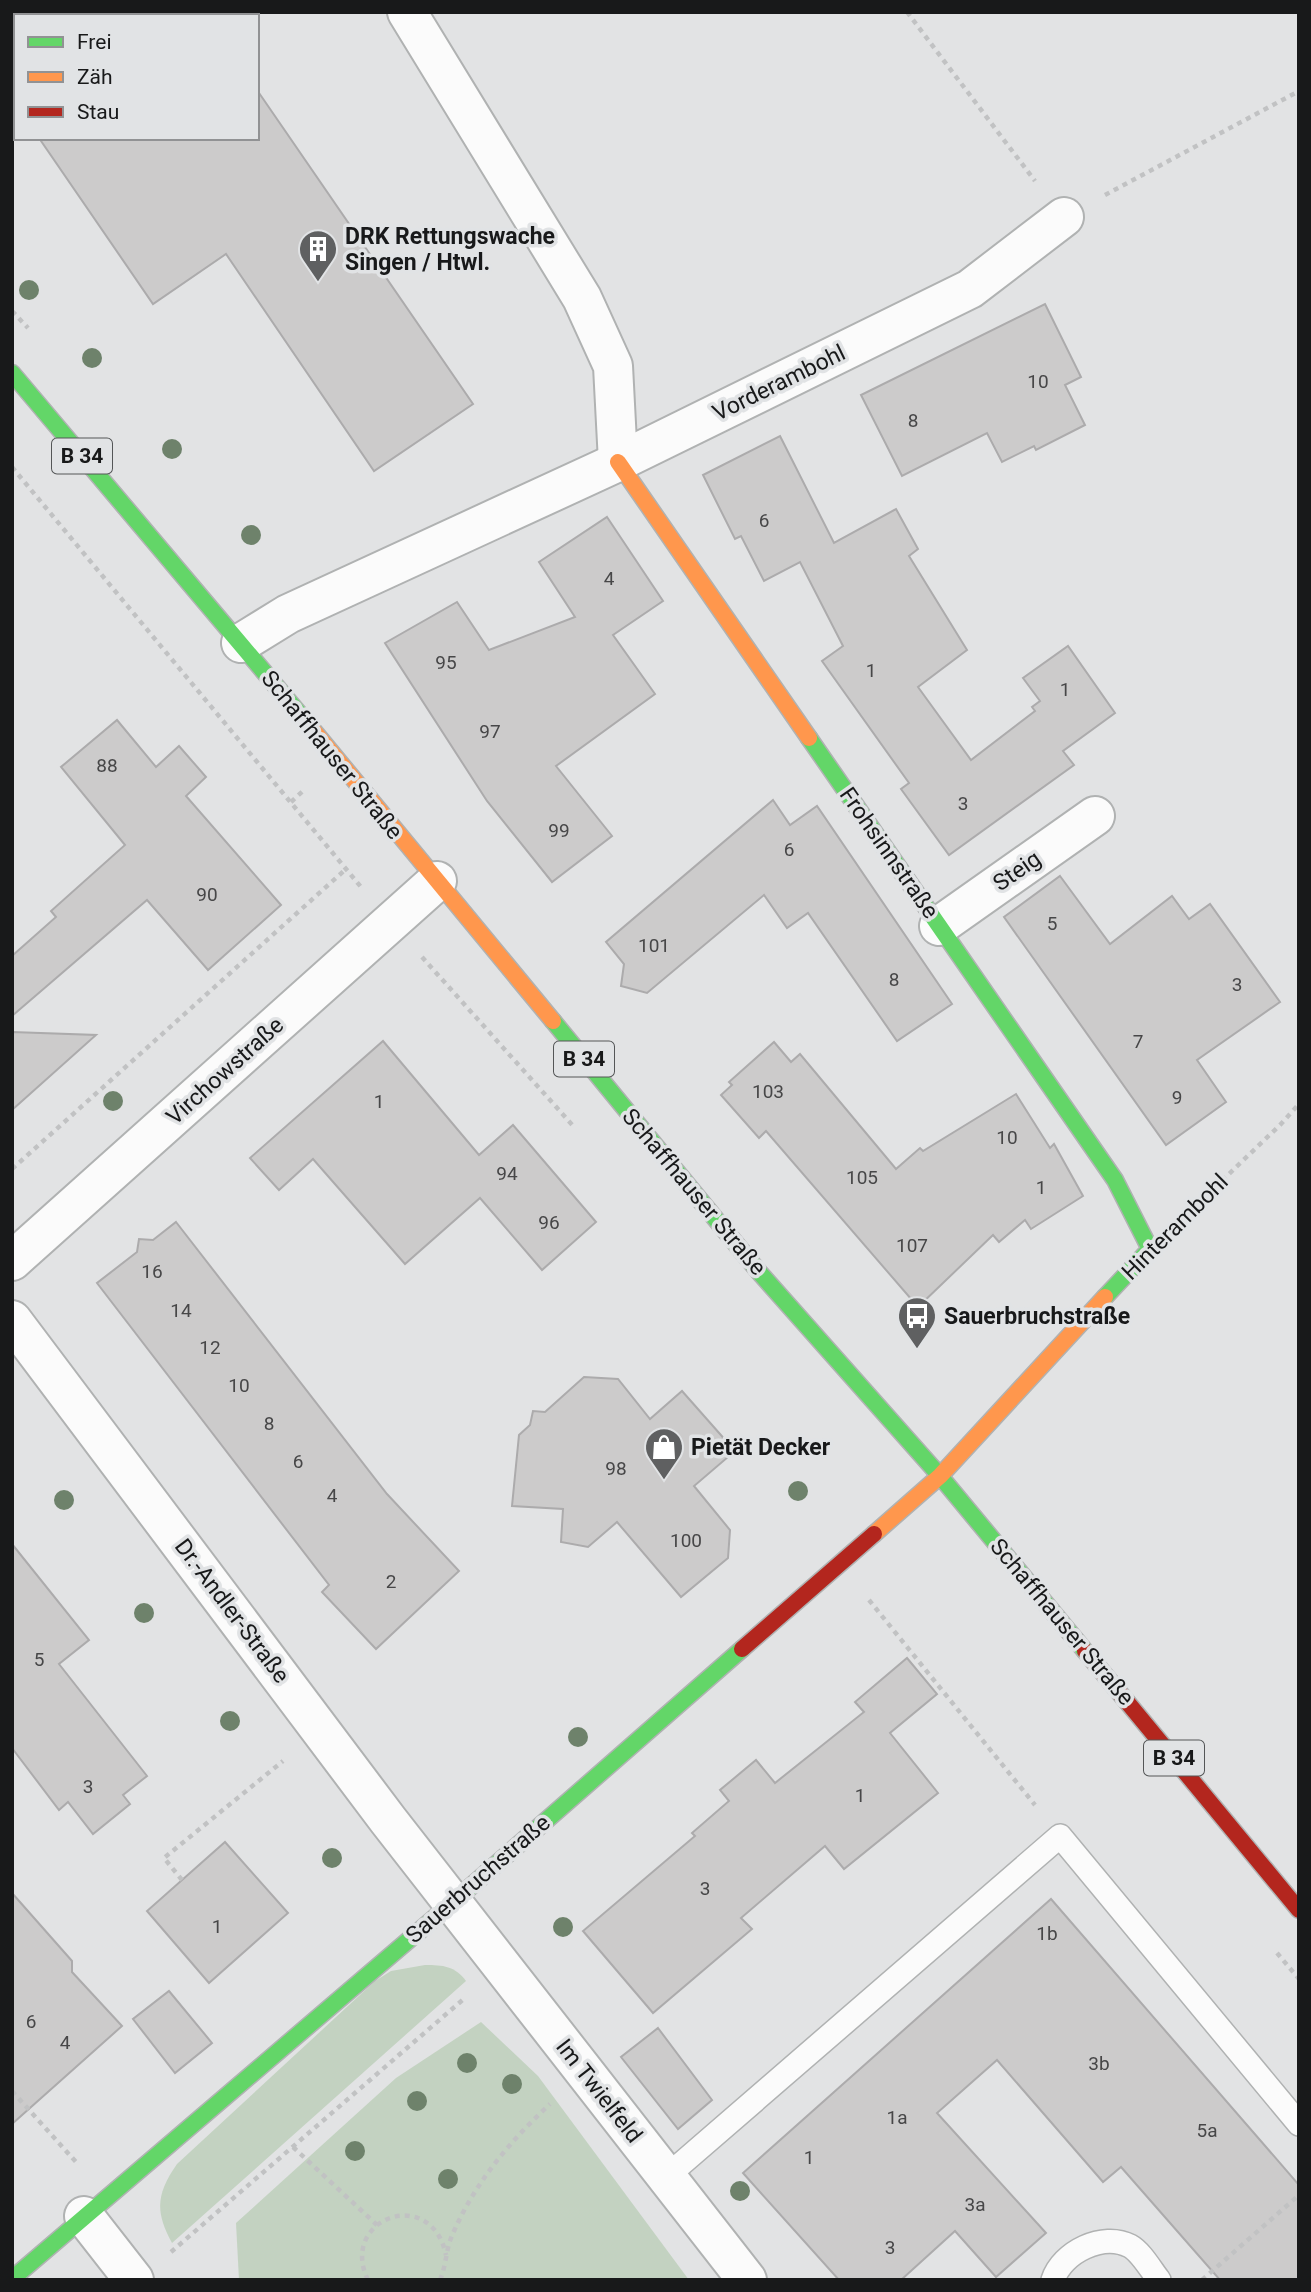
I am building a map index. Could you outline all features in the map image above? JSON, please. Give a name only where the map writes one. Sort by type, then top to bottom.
[{"type":"street","points":[[407,12],[582,298],[613,366],[618,462]]},
{"type":"street","name":"Vorderambohl","points":[[240,643],[288,614],[618,462],[970,289],[1064,217]]},
{"type":"street","name":"Schaffhauser Straße","points":[[12,373],[240,643],[759,1272],[940,1476],[1299,1910]]},
{"type":"street","name":"Frohsinnstraße","points":[[618,462],[1115,1180],[1150,1249]]},
{"type":"street","name":"Steig","points":[[939,926],[1095,816]]},
{"type":"street","name":"Virchowstraße","points":[[12,1261],[437,881]]},
{"type":"street","name":"Hinterambohl","points":[[940,1476],[1150,1249]]},
{"type":"street","name":"Dr.-Andler-Straße","points":[[12,1320],[452,1903]]},
{"type":"street","name":"Sauerbruchstraße","points":[[12,2279],[452,1903],[940,1476]]},
{"type":"street","name":"Im Twielfeld","points":[[452,1903],[747,2280]]},
{"type":"street","points":[[84,2216],[134,2280]]},
{"type":"lane","points":[[666,2177],[1060,1836],[1299,2124]]},
{"type":"lane","points":[[1053,2280],[1056,2271],[1088,2244],[1104,2241],[1131,2246],[1159,2280]]},
{"type":"path","points":[[907,12],[1064,217],[1299,91]]},
{"type":"path","points":[[12,467],[391,923],[578,1131]]},
{"type":"path","points":[[12,1169],[346,869]]},
{"type":"path","name":"Hinterambohl","points":[[1150,1249],[1299,1104]]},
{"type":"path","points":[[839,1564],[1060,1836]]},
{"type":"path","points":[[275,1750],[291,1771]]},
{"type":"path","points":[[182,1880],[164,1857],[283,1761]]},
{"type":"path","points":[[170,2253],[502,1967]]},
{"type":"path","points":[[440,2280],[450,2241],[459,2220],[506,2148],[584,2072]]},
{"type":"path","points":[[12,2091],[79,2165]]},
{"type":"path","points":[[293,2147],[377,2225]]},
{"type":"path","points":[[1202,2280],[1299,2195]]},
{"type":"path","points":[[368,2280],[362,2265],[362,2250],[377,2225],[402,2215],[427,2222],[443,2242],[445,2268]]},
{"type":"green space","points":[[425,1965],[448,1967],[466,1981],[172,2243],[163,2222],[160,2203],[165,2185],[177,2164],[375,1981],[391,1971]]},
{"type":"green space","points":[[481,2022],[538,2076],[689,2280],[239,2280],[236,2223],[396,2078]]},
{"type":"building","name":"DRK Rettungswache Singen / Htwl.","points":[[259,93],[473,404],[374,471],[226,254],[153,304],[40,140],[259,140]]},
{"type":"building","points":[[1045,304],[1081,377],[1065,385],[1085,425],[1036,450],[1034,446],[1002,462],[987,433],[902,476],[861,395]]},
{"type":"building","points":[[780,436],[834,543],[896,509],[918,549],[909,556],[967,650],[918,687],[971,760],[1035,711],[1032,707],[1040,701],[1023,678],[1068,646],[1115,713],[1063,751],[1074,765],[949,855],[901,789],[909,783],[822,661],[843,646],[800,562],[764,581],[741,536],[735,539],[703,475]]},
{"type":"building","points":[[607,517],[663,601],[613,635],[655,694],[556,766],[612,836],[552,882],[487,801],[385,643],[457,602],[489,650],[575,617],[539,562]]},
{"type":"building","points":[[117,720],[156,767],[179,746],[206,777],[186,796],[281,905],[208,970],[147,900],[12,1016],[12,956],[56,917],[51,911],[125,845],[61,767]]},
{"type":"building","points":[[773,800],[790,825],[817,806],[952,1004],[897,1041],[808,913],[787,928],[764,895],[647,993],[621,986],[624,964],[606,942]]},
{"type":"building","points":[[1060,876],[1110,944],[1172,896],[1189,919],[1210,904],[1280,1002],[1197,1060],[1226,1102],[1166,1145],[1004,917]]},
{"type":"building","points":[[12,1032],[96,1035],[12,1110]]},
{"type":"building","points":[[383,1041],[479,1155],[513,1125],[596,1222],[542,1270],[480,1198],[405,1264],[313,1159],[279,1190],[250,1158]]},
{"type":"building","points":[[774,1042],[791,1062],[800,1054],[896,1169],[920,1148],[923,1151],[1016,1094],[1050,1148],[1054,1144],[1083,1196],[1031,1229],[1025,1220],[999,1242],[993,1235],[918,1307],[766,1131],[759,1138],[721,1095],[732,1085],[729,1082]]},
{"type":"building","points":[[176,1222],[387,1494],[459,1571],[376,1649],[322,1592],[329,1585],[97,1283],[137,1252],[139,1239],[153,1240]]},
{"type":"building","points":[[584,1377],[618,1379],[650,1419],[682,1391],[735,1451],[694,1486],[730,1530],[728,1558],[681,1597],[617,1522],[588,1547],[561,1542],[563,1509],[512,1506],[519,1435],[530,1425],[533,1411],[545,1412]]},
{"type":"building","points":[[12,1544],[89,1640],[59,1664],[147,1776],[123,1795],[130,1804],[93,1834],[68,1802],[59,1810],[12,1748]]},
{"type":"building","points":[[907,1658],[937,1694],[890,1733],[938,1793],[844,1869],[825,1846],[741,1918],[752,1929],[653,2013],[583,1931],[695,1836],[692,1833],[729,1801],[720,1790],[756,1760],[775,1783],[864,1712],[855,1702]]},
{"type":"building","points":[[225,1842],[288,1913],[209,1983],[147,1911]]},
{"type":"building","points":[[12,1893],[72,1961],[72,1972],[122,2026],[12,2124]]},
{"type":"building","points":[[1051,1899],[1299,2185],[1299,2280],[1220,2280],[1121,2167],[1103,2182],[997,2060],[937,2113],[1046,2233],[996,2277],[955,2231],[901,2280],[839,2280],[743,2173]]},
{"type":"building","points":[[169,1991],[212,2043],[175,2073],[133,2019]]},
{"type":"building","points":[[658,2028],[712,2100],[678,2129],[621,2057]]},
{"type":"traffic: fast","points":[[12,373],[308,724]]},
{"type":"traffic: fast","points":[[809,738],[1115,1180],[1150,1249],[1105,1297]]},
{"type":"traffic: fast","points":[[553,1021],[759,1272],[940,1476],[1085,1651]]},
{"type":"traffic: fast","points":[[12,2279],[452,1903],[742,1649]]},
{"type":"traffic: slow","points":[[618,462],[809,738]]},
{"type":"traffic: slow","points":[[308,724],[553,1021]]},
{"type":"traffic: slow","points":[[874,1534],[940,1476],[1105,1297]]},
{"type":"traffic: jam","points":[[742,1649],[874,1534]]},
{"type":"traffic: jam","points":[[1085,1651],[1299,1910]]},
{"type":"place","name":"DRK Rettungswache Singen / Htwl.","points":[[318,283]]},
{"type":"place","name":"Sauerbruchstraße","points":[[917,1350]]},
{"type":"place","name":"Pietät Decker","points":[[664,1481]]}]
